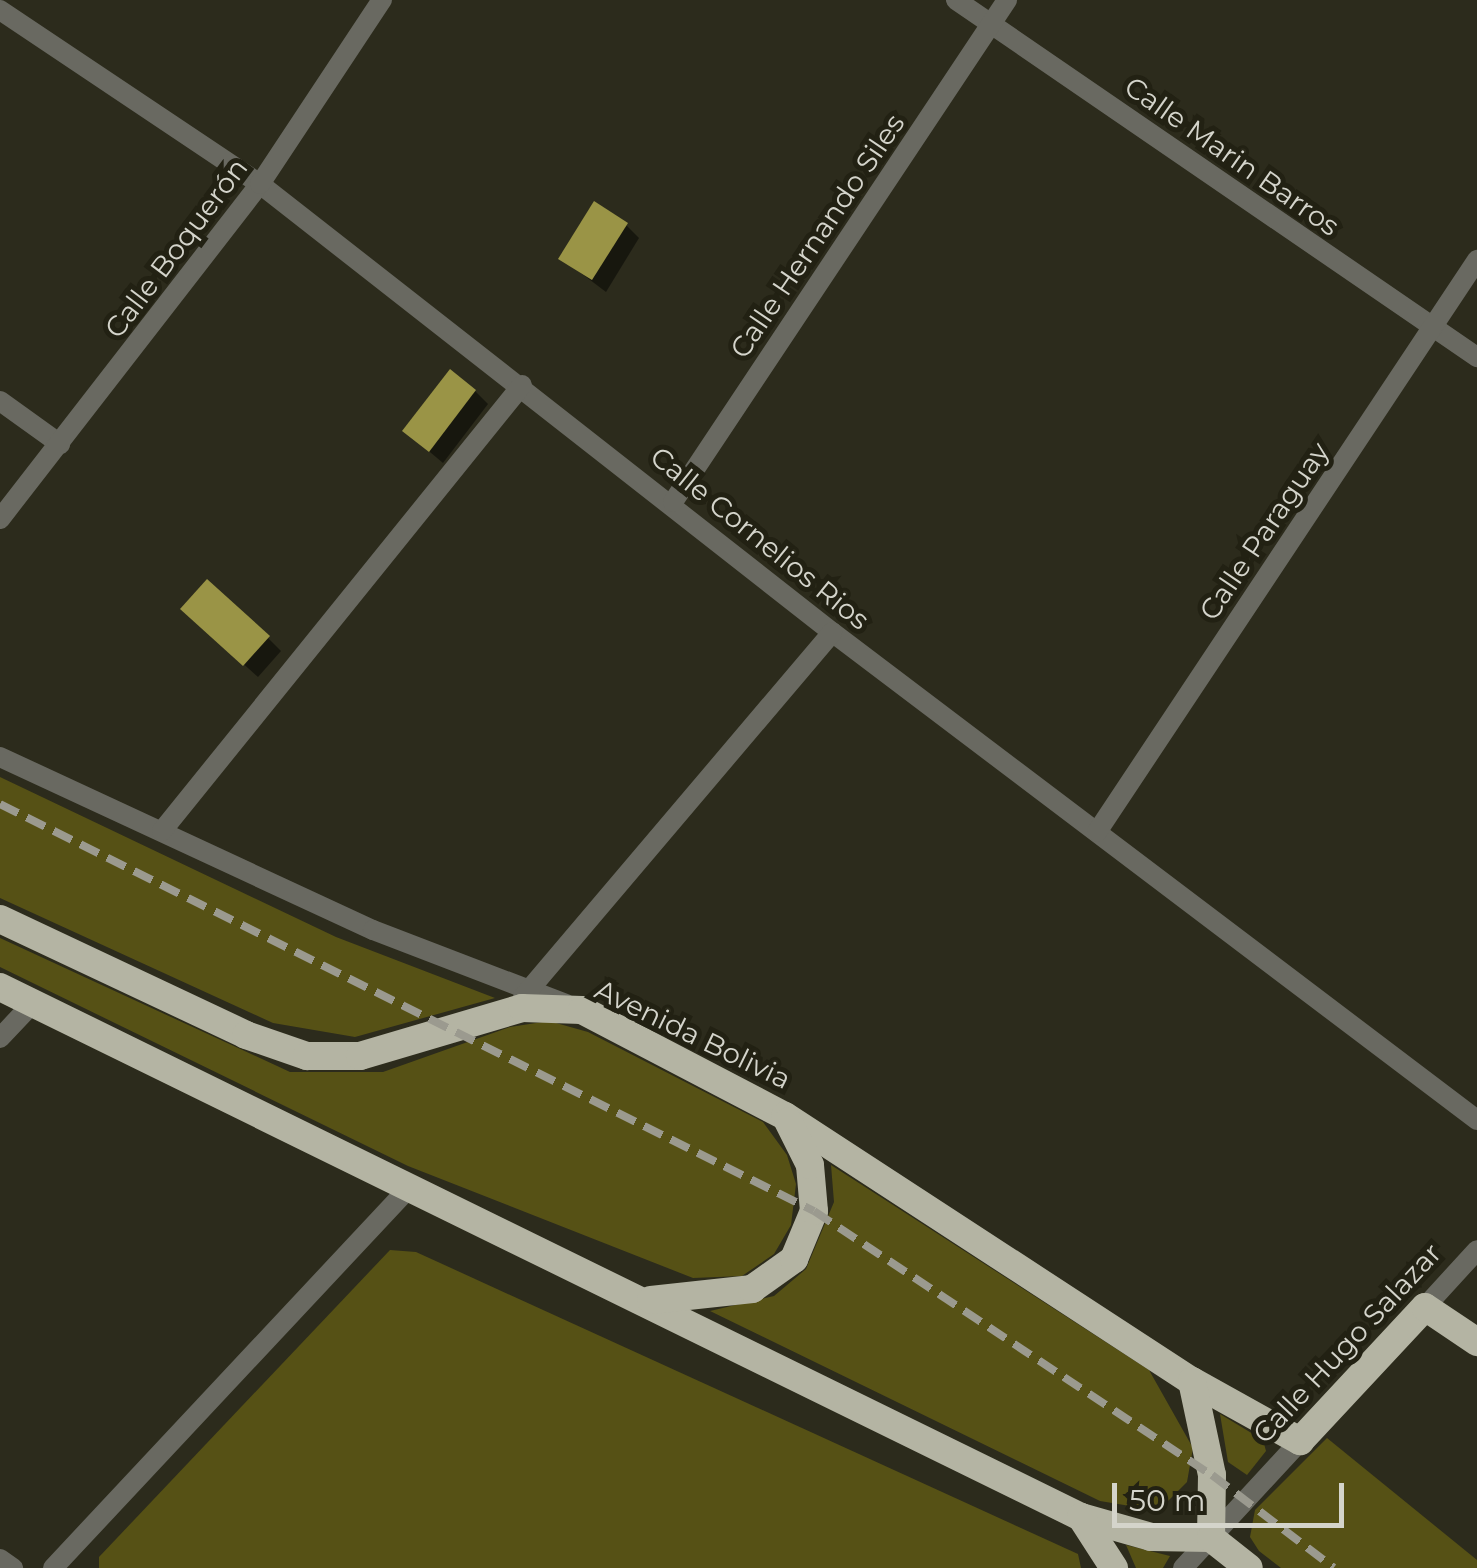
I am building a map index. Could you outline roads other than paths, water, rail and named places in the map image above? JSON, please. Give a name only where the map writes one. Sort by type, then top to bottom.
[{"type":"highway","name":"Avenida Bolivia","points":[[0,918],[246,1035],[307,1056],[360,1056],[507,1012],[582,1010],[785,1116],[1192,1381],[1300,1441]]},
{"type":"highway","points":[[0,988],[407,1190],[645,1300],[1081,1517],[1151,1537],[1211,1538],[1249,1568]]},
{"type":"highway","points":[[645,1300],[712,1299],[752,1289],[794,1260],[810,1231],[813,1195],[810,1164],[785,1116]]},
{"type":"highway","points":[[1425,1306],[1477,1342]]},
{"type":"highway","name":"Calle Hugo Salazar","points":[[1300,1441],[1425,1306]]},
{"type":"highway","points":[[1192,1381],[1212,1475],[1211,1538]]},
{"type":"highway","points":[[1081,1517],[1114,1568]]},
{"type":"street","name":"Calle Boquerón","points":[[0,519],[260,184],[382,0]]},
{"type":"street","name":"Calle Marin Barros","points":[[956,0],[1477,357]]},
{"type":"street","name":"Calle Hernando Siles","points":[[673,502],[1008,0]]},
{"type":"street","name":"Calle Cornelios Rios","points":[[0,10],[260,184],[673,502],[832,632],[1477,1120]]},
{"type":"street","name":"Calle Paraguay","points":[[1097,832],[1477,260]]},
{"type":"street","points":[[162,831],[522,386]]},
{"type":"street","points":[[0,401],[60,444]]},
{"type":"street","points":[[507,1012],[832,632]]},
{"type":"street","points":[[0,757],[372,930],[582,1010]]},
{"type":"street","points":[[0,1038],[32,1003]]},
{"type":"street","points":[[52,1568],[407,1190]]},
{"type":"street","name":"Calle Hugo Salazar","points":[[1425,1306],[1477,1250]]},
{"type":"street","name":"Calle Hugo Salazar","points":[[1183,1568],[1300,1441]]},
{"type":"street","points":[[0,1559],[13,1568]]},
{"type":"railway","points":[[0,804],[814,1211],[1212,1475],[1334,1568]]}]
